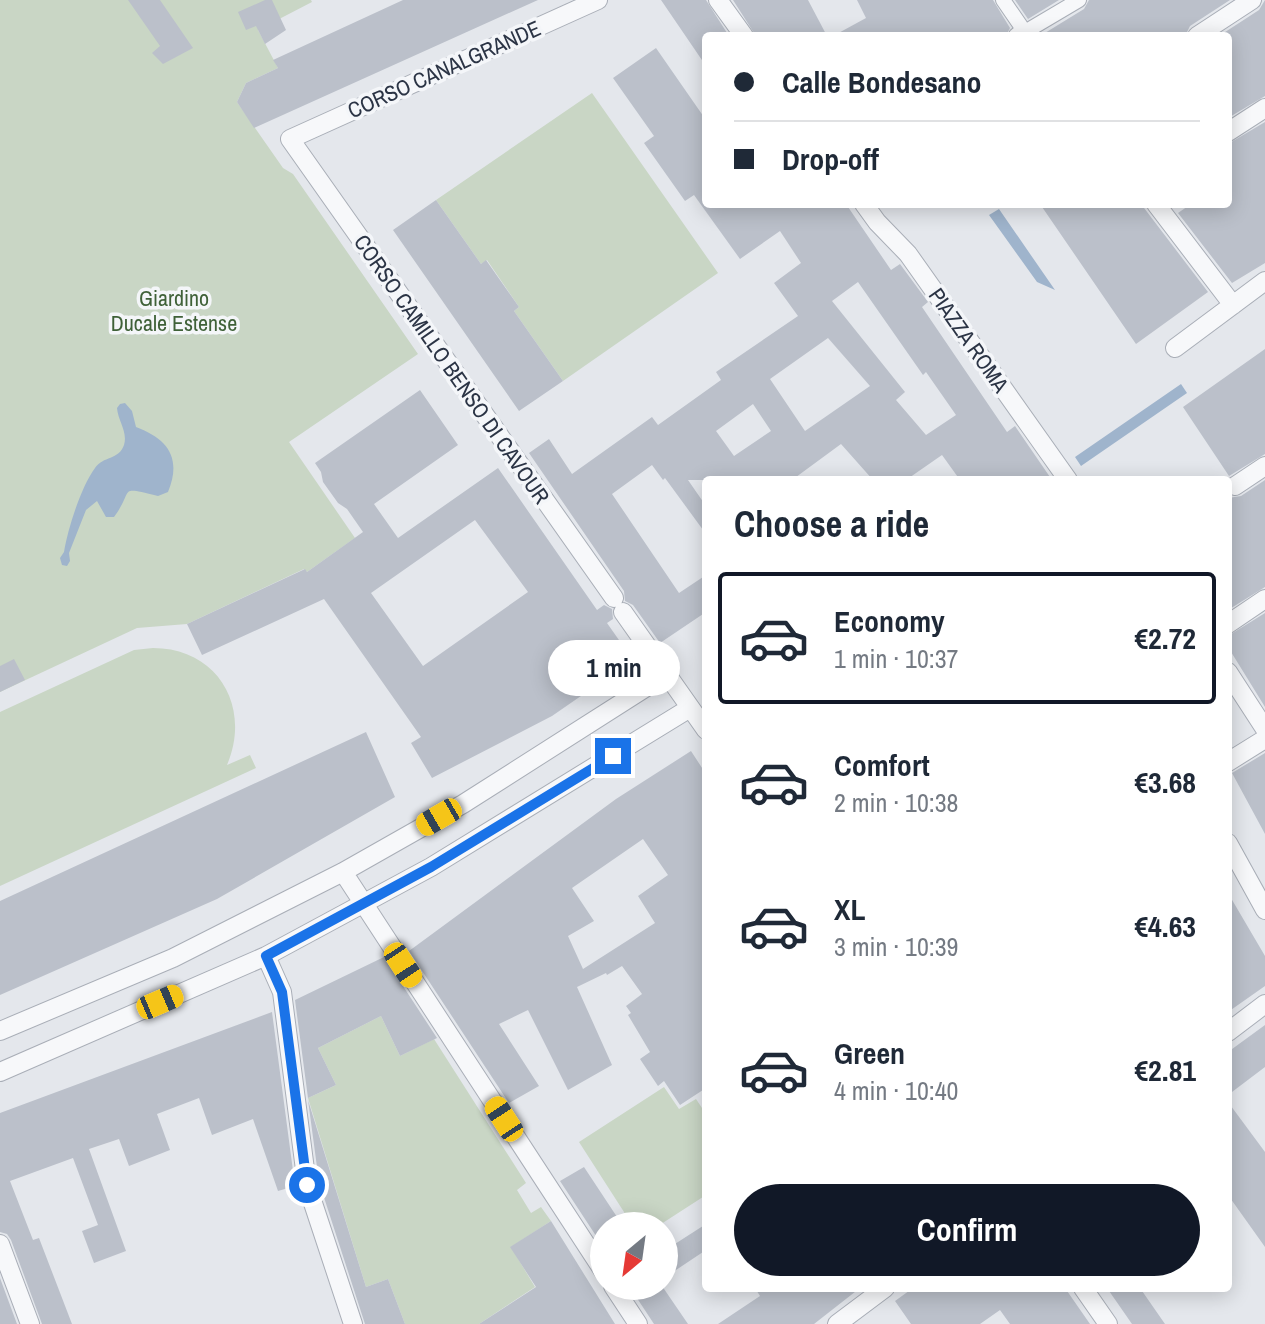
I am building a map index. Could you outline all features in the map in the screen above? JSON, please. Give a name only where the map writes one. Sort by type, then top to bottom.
[{"type":"street","name":"CORSO CANALGRANDE","points":[[290,139],[598,0]]},
{"type":"street","points":[[718,0],[741,32]]},
{"type":"street","points":[[1003,0],[1022,32]]},
{"type":"street","points":[[1029,32],[1079,0]]},
{"type":"street","points":[[1203,32],[1252,0]]},
{"type":"street","points":[[1232,129],[1265,108]]},
{"type":"street","name":"CORSO CAMILLO BENSO DI CAVOUR","points":[[290,139],[702,724]]},
{"type":"street","name":"PIAZZA ROMA","points":[[867,208],[908,254],[1065,476]]},
{"type":"street","points":[[1159,208],[1233,305]]},
{"type":"street","points":[[1175,348],[1263,287]]},
{"type":"street","points":[[1235,486],[1265,466]]},
{"type":"street","points":[[1232,621],[1265,599]]},
{"type":"street","points":[[0,1031],[173,958],[343,872],[463,804],[667,674]]},
{"type":"street","points":[[1232,678],[1265,729]]},
{"type":"street","points":[[0,1072],[266,956],[431,867],[690,708]]},
{"type":"street","points":[[1232,760],[1265,739]]},
{"type":"street","points":[[1232,850],[1265,910]]},
{"type":"street","points":[[343,872],[590,1251]]},
{"type":"street","points":[[266,956],[282,992],[307,1185],[353,1324]]},
{"type":"street","points":[[1232,1029],[1265,1004]]},
{"type":"street","points":[[0,1244],[30,1324]]},
{"type":"street","points":[[837,1324],[880,1292]]},
{"type":"street","points":[[1086,1292],[1108,1324]]},
{"type":"street","points":[[622,1300],[638,1324]]},
{"type":"green space","name":"Giardino Ducale Estense","points":[[0,0],[311,0],[258,30],[278,68],[246,83],[237,102],[283,168],[293,174],[418,354],[289,442],[355,538],[307,572],[304,569],[187,624],[137,628],[0,692]]},
{"type":"green space","points":[[592,93],[718,273],[563,381],[514,311],[519,307],[487,260],[481,264],[436,200]]},
{"type":"green space","points":[[153,648],[176,651],[195,658],[211,669],[223,684],[235,722],[234,743],[227,765],[250,755],[256,768],[0,886],[0,712],[134,650]]},
{"type":"green space","points":[[381,1016],[400,1056],[434,1039],[526,1183],[517,1190],[531,1213],[541,1207],[551,1221],[511,1247],[535,1287],[479,1324],[405,1324],[388,1279],[366,1287],[308,1098],[336,1085],[318,1048]]},
{"type":"green space","points":[[664,1087],[679,1109],[696,1099],[702,1108],[702,1198],[678,1213],[624,1212],[579,1142]]},
{"type":"water","points":[[999,209],[1055,290],[1037,282],[989,215]]},
{"type":"water","points":[[1181,384],[1187,393],[1081,466],[1075,457]]},
{"type":"water","points":[[125,403],[132,411],[136,427],[156,437],[169,451],[173,469],[168,492],[158,496],[128,492],[114,517],[106,517],[97,501],[86,510],[69,553],[70,561],[67,566],[62,565],[60,558],[90,476],[98,464],[118,453],[124,445],[125,436],[117,408]]},
{"type":"building","points":[[128,0],[160,0],[193,48],[163,64],[152,53],[160,46]]},
{"type":"building","points":[[272,0],[286,30],[265,44],[256,26],[246,30],[238,12]]},
{"type":"building","points":[[403,0],[538,0],[254,128],[237,102],[246,83],[278,68],[273,60]]},
{"type":"building","points":[[661,0],[706,0],[726,32],[702,32],[702,60]]},
{"type":"building","points":[[733,0],[808,0],[825,32],[753,32]]},
{"type":"building","points":[[857,0],[993,0],[1010,28],[1008,32],[840,32],[866,18]]},
{"type":"building","points":[[1015,0],[1059,0],[1028,19]]},
{"type":"building","points":[[1089,0],[1230,0],[1190,26],[1187,32],[1047,32],[1084,9]]},
{"type":"building","points":[[1265,0],[1265,96],[1232,116],[1232,32],[1225,32],[1259,10]]},
{"type":"building","points":[[656,48],[702,114],[702,206],[694,195],[685,201],[644,143],[654,136],[613,78]]},
{"type":"building","points":[[1265,122],[1265,263],[1232,283],[1178,213],[1185,208],[1232,208],[1232,142]]},
{"type":"building","points":[[436,200],[481,264],[486,260],[519,307],[514,311],[563,381],[519,411],[393,230]]},
{"type":"building","points":[[703,208],[849,208],[891,270],[900,264],[928,302],[922,307],[1007,432],[1015,426],[1049,476],[957,476],[942,455],[912,476],[869,476],[841,444],[797,476],[702,476],[702,480],[688,480],[702,500],[702,529],[652,465],[612,494],[679,593],[702,578],[702,615],[660,643],[633,605],[625,601],[624,591],[529,453],[549,439],[572,474],[652,417],[658,425],[721,380],[716,372],[798,316],[774,283],[801,263],[780,231],[740,259]],"holes":[[[858,282],[923,375],[926,372],[956,415],[926,435],[896,400],[905,392],[832,301]],[[828,338],[870,386],[805,431],[770,379]],[[753,404],[771,431],[734,456],[716,431]]]},
{"type":"building","points":[[1043,208],[1144,208],[1208,292],[1136,344]]},
{"type":"building","points":[[1265,349],[1265,454],[1229,476],[1183,407]]},
{"type":"building","points":[[420,390],[458,445],[374,504],[398,538],[498,468],[597,610],[604,605],[612,609],[613,619],[607,623],[633,660],[552,716],[432,778],[411,743],[421,737],[324,599],[202,655],[187,624],[305,569],[307,572],[363,532],[323,482],[315,463]],"holes":[[[475,520],[528,592],[423,666],[371,593]]]},
{"type":"building","points":[[1265,480],[1265,587],[1232,608],[1232,497],[1241,496]]},
{"type":"building","points":[[1265,613],[1265,707],[1232,653],[1232,634]]},
{"type":"building","points":[[14,659],[25,680],[0,692],[0,666]]},
{"type":"building","points":[[366,732],[395,797],[217,899],[0,995],[0,901]]},
{"type":"building","points":[[691,751],[702,768],[702,1091],[680,1105],[664,1081],[658,1086],[640,1059],[650,1052],[626,1006],[642,994],[622,966],[577,987],[612,1065],[568,1090],[528,1010],[499,1024],[539,1086],[509,1103],[409,951],[616,799]],"holes":[[[643,839],[668,875],[638,896],[655,923],[583,969],[568,936],[594,921],[572,888]]]},
{"type":"building","points":[[1265,753],[1265,834],[1232,773]]},
{"type":"building","points":[[1232,900],[1265,956],[1265,986],[1232,1009]]},
{"type":"building","points":[[384,957],[437,1038],[400,1056],[381,1016],[318,1048],[336,1085],[308,1098],[295,1000]]},
{"type":"building","points":[[272,1012],[295,1186],[278,1191],[253,1119],[212,1135],[199,1098],[157,1114],[170,1150],[129,1166],[119,1139],[89,1149],[126,1251],[94,1263],[82,1231],[98,1225],[73,1158],[10,1181],[33,1240],[39,1238],[72,1324],[42,1324],[11,1240],[7,1234],[0,1232],[0,1113]]},
{"type":"building","points":[[1265,1025],[1265,1067],[1232,1092],[1232,1049]]},
{"type":"building","points":[[308,1100],[366,1287],[388,1279],[405,1324],[365,1324],[319,1182]]},
{"type":"building","points":[[1232,1107],[1265,1152],[1265,1247],[1232,1201]]},
{"type":"building","points":[[584,1167],[614,1212],[590,1212],[590,1227],[560,1181]]},
{"type":"building","points":[[551,1221],[590,1284],[590,1300],[600,1300],[615,1324],[479,1324],[536,1287],[510,1247]]},
{"type":"building","points":[[702,1227],[702,1253],[678,1269],[678,1242]]},
{"type":"building","points":[[0,1278],[17,1324],[0,1324]]},
{"type":"building","points":[[758,1292],[855,1292],[814,1324],[718,1324],[760,1296]]},
{"type":"building","points":[[907,1292],[1068,1292],[1090,1324],[1010,1324],[1000,1310],[980,1324],[911,1324],[895,1301]]},
{"type":"building","points":[[1110,1292],[1143,1292],[1165,1324],[1132,1324]]},
{"type":"building","points":[[638,1300],[672,1300],[688,1324],[654,1324]]},
{"type":"route","points":[[307,1185],[282,992],[266,956],[431,867],[613,756]]}]
